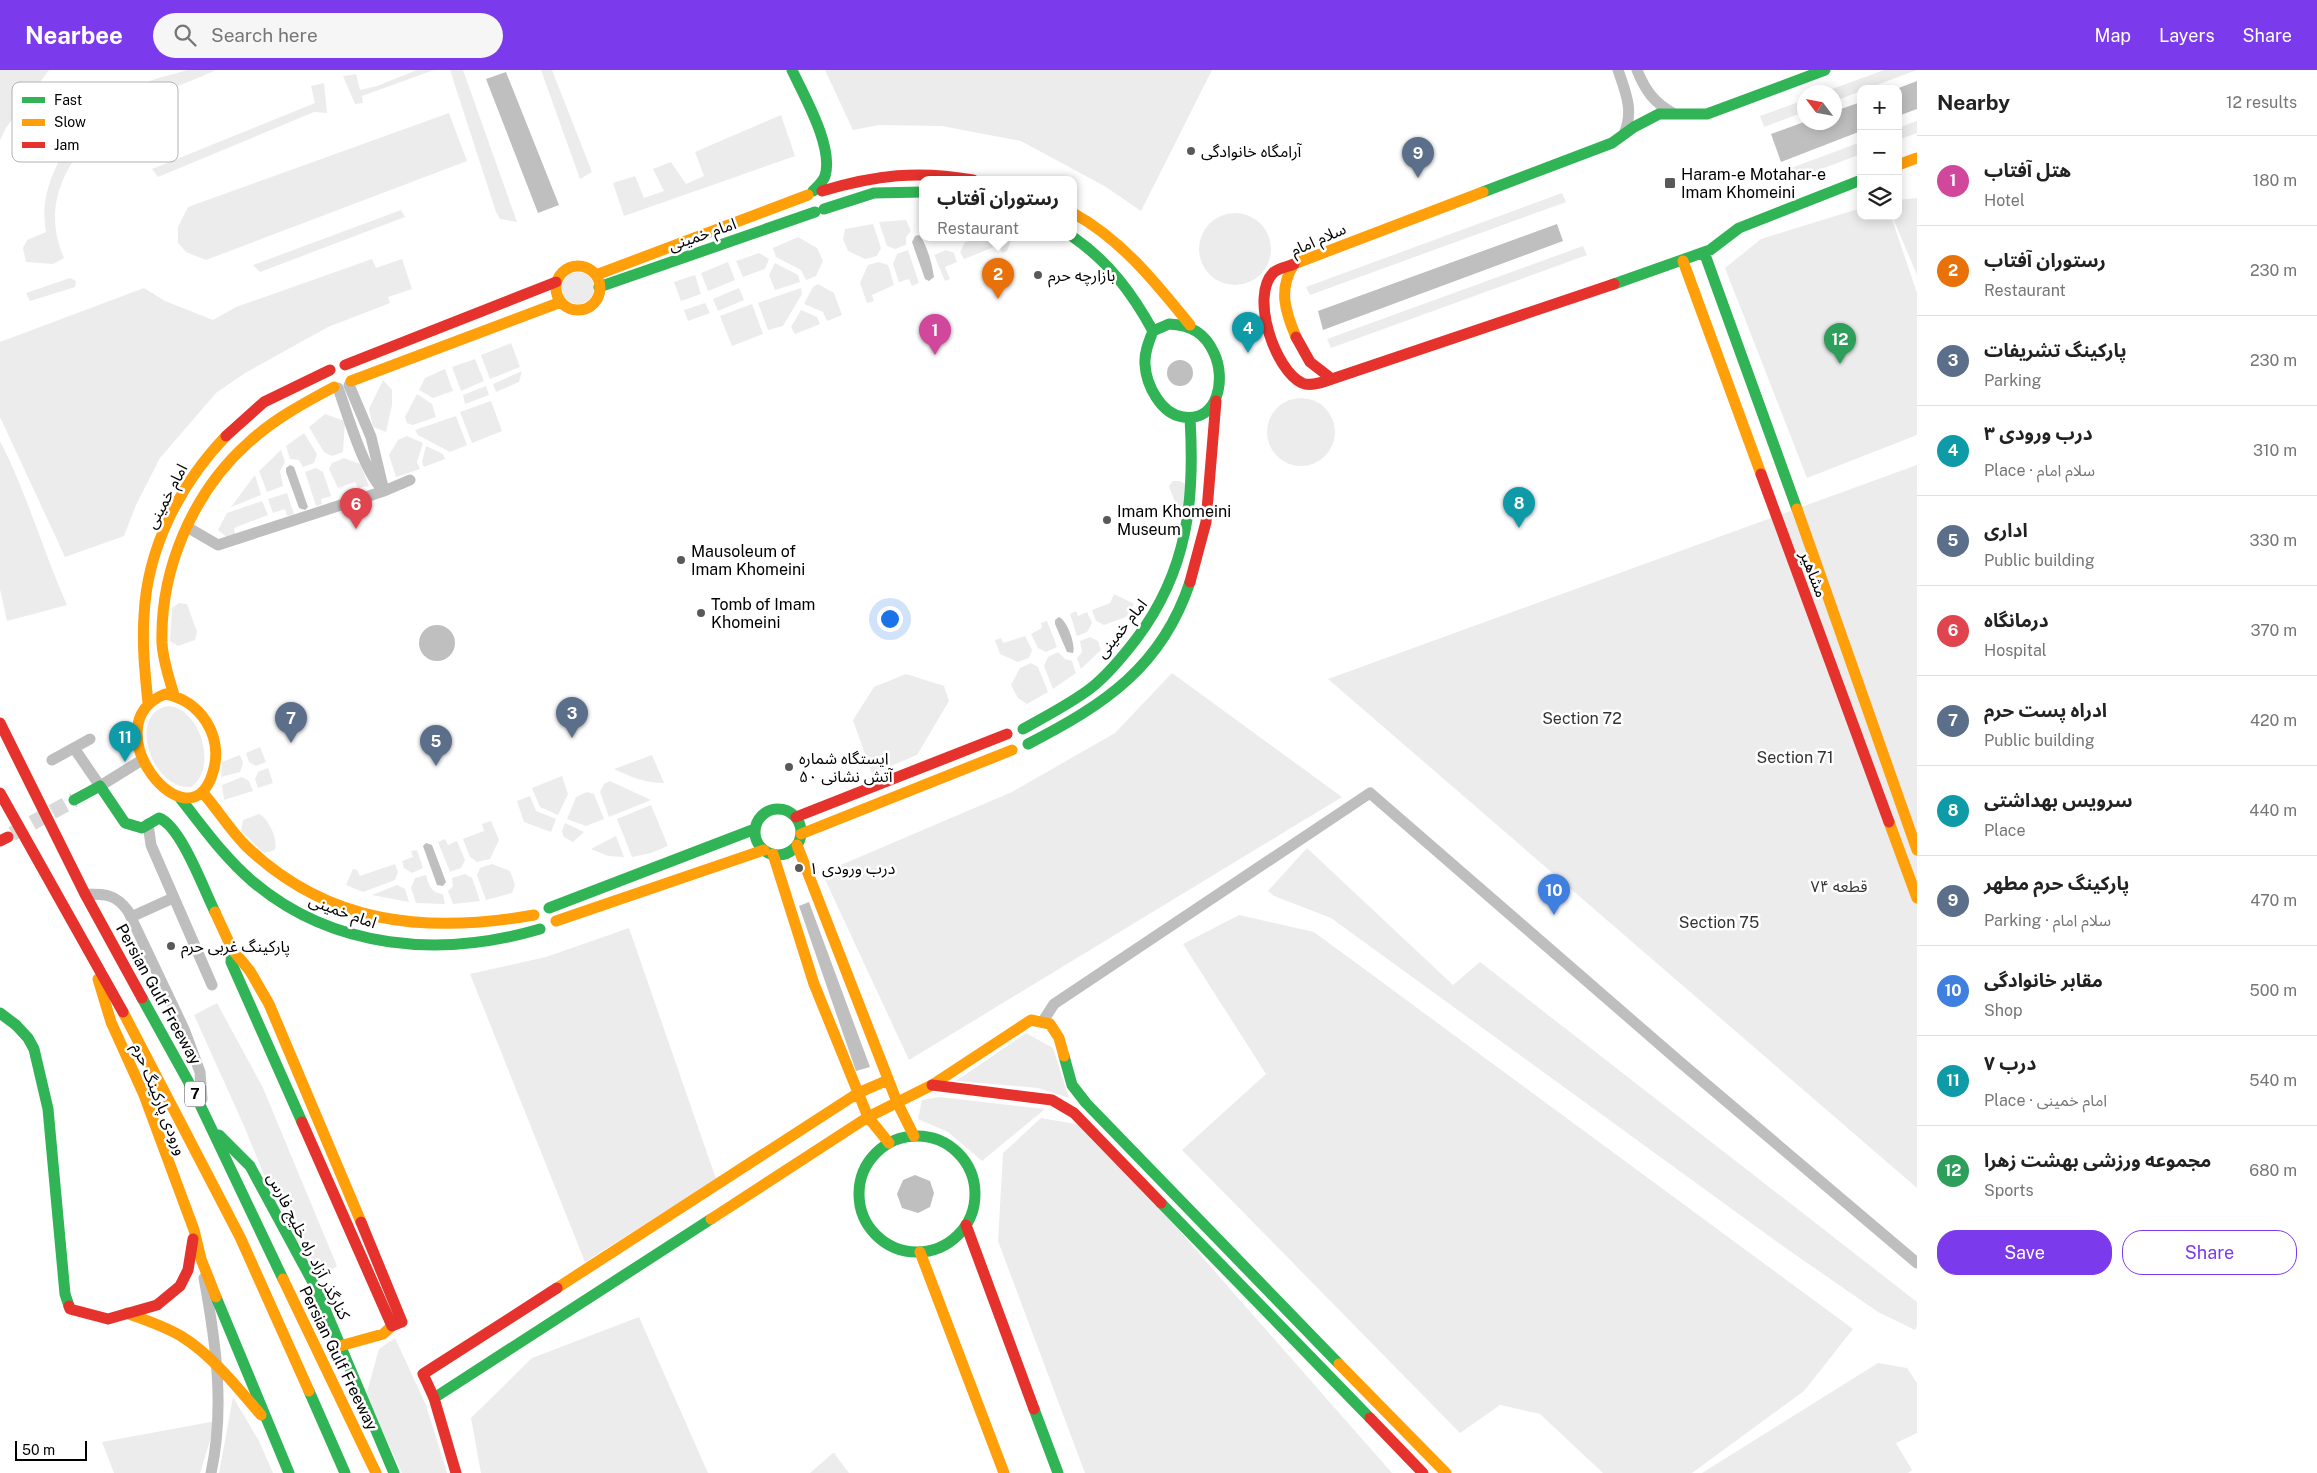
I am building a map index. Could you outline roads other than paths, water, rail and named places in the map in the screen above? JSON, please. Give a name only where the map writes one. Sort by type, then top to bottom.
[{"type":"main road","points":[[792,70],[815,124],[827,161],[825,177],[814,192],[806,205],[820,210],[828,200],[814,192]]},
{"type":"main road","name":"سلام امام","points":[[1332,379],[1310,361],[1297,340],[1290,319],[1285,297],[1285,278],[1294,264],[1612,143],[1659,114],[1707,114],[1825,70]]},
{"type":"main road","points":[[1902,164],[1917,158]]},
{"type":"main road","name":"امام خمینی","points":[[596,275],[814,192],[867,177],[914,172],[944,176]]},
{"type":"main road","points":[[1294,264],[1274,272],[1268,279],[1264,296],[1266,320],[1269,337],[1280,358],[1295,379],[1303,384],[1313,385],[1684,261],[1704,252],[1739,228],[1857,182]]},
{"type":"main road","name":"امام خمینی","points":[[600,287],[874,193],[919,192]]},
{"type":"main road","points":[[801,834],[1012,750],[1021,750],[1028,744],[1081,716],[1113,694],[1138,669],[1170,629],[1188,591],[1202,549],[1209,505],[1216,401],[1221,382],[1218,360],[1204,335],[1190,325],[1157,284],[1115,241],[1077,216]]},
{"type":"main road","points":[[1077,240],[1093,250],[1122,277],[1154,331]]},
{"type":"main road","name":"مشاهیر","points":[[1704,252],[1760,403],[1917,850]]},
{"type":"main road","name":"مشاهیر","points":[[1684,261],[1778,524],[1882,799],[1917,898]]},
{"type":"main road","points":[[571,267],[584,267],[596,275],[600,287],[596,300],[585,309],[572,309],[560,302],[556,282],[564,270],[571,267]]},
{"type":"main road","points":[[345,366],[352,374],[343,385],[329,378],[330,370],[335,366],[345,366],[556,282]]},
{"type":"main road","name":"امام خمینی","points":[[174,694],[166,668],[162,644],[163,606],[177,549],[211,485],[240,451],[272,423],[343,385],[560,302]]},
{"type":"main road","points":[[1190,325],[1169,324],[1154,331],[1147,347],[1145,364],[1153,393],[1172,413],[1190,418],[1204,413],[1216,401]]},
{"type":"main road","name":"امام خمینی","points":[[148,703],[143,644],[145,599],[159,542],[183,492],[197,469],[241,421],[258,407],[295,385],[330,370]]},
{"type":"main road","points":[[1738,411],[1760,403]]},
{"type":"main road","name":"امام خمینی","points":[[1023,729],[1060,709],[1099,681],[1131,648],[1154,618],[1172,583],[1186,533],[1193,478],[1190,418]]},
{"type":"main road","points":[[165,694],[174,694],[193,704],[211,731],[215,754],[214,769],[209,786],[203,793],[192,797],[180,798],[166,792],[155,782],[142,760],[138,739],[139,725],[148,703],[165,694]]},
{"type":"main road","name":"Persian Gulf Freeway","points":[[0,723],[85,894],[212,1128],[376,1473]]},
{"type":"main road","points":[[796,817],[1007,734],[1012,729],[1023,729],[1028,734],[1028,744]]},
{"type":"main road","points":[[1007,734],[1006,742],[1012,750]]},
{"type":"main road","points":[[74,800],[100,786],[125,823],[142,828],[159,818],[167,821],[182,844],[232,949],[242,956],[275,1018],[309,1094],[402,1322],[392,1326],[383,1334],[340,1346]]},
{"type":"main road","name":"امام خمینی","points":[[203,793],[236,835],[255,854],[305,890],[341,907],[396,922],[438,926],[498,922],[534,914]]},
{"type":"main road","name":"7","points":[[0,794],[89,951],[240,1237],[345,1473]]},
{"type":"main road","name":"امام خمینی","points":[[180,798],[225,855],[251,880],[276,900],[310,919],[337,930],[398,945],[444,946],[497,941],[540,929]]},
{"type":"main road","points":[[755,829],[549,908],[540,908],[534,914],[534,922],[540,929],[550,929],[556,921],[768,852],[786,853],[796,846],[801,834],[796,817],[790,812],[776,809],[762,815],[755,829],[758,844],[768,852],[814,984],[868,1117],[889,1143]]},
{"type":"main road","points":[[796,846],[888,1080],[914,1136]]},
{"type":"main road","points":[[549,908],[555,914],[556,921]]},
{"type":"main road","points":[[232,949],[231,962],[392,1326]]},
{"type":"main road","name":"ورودی پارکینگ حرم","points":[[89,951],[111,1022],[144,1095],[194,1230],[201,1260]]},
{"type":"main road","points":[[0,1014],[16,1025],[28,1038],[34,1049],[48,1109],[65,1294],[70,1309],[108,1320],[157,1305],[180,1286],[188,1270],[194,1230]]},
{"type":"main road","points":[[456,1473],[434,1398],[423,1374],[622,1262],[868,1117],[932,1085],[1017,1027],[1031,1020],[1050,1024],[1060,1038],[1072,1085],[1086,1103],[1288,1313],[1446,1473]]},
{"type":"main road","points":[[434,1398],[858,1093],[888,1080]]},
{"type":"main road","points":[[932,1085],[1037,1097],[1052,1100],[1074,1113],[1423,1473]]},
{"type":"main road","name":"کنارگذر آزاد راه خلیج فارس","points":[[212,1128],[250,1166],[316,1288],[394,1473]]},
{"type":"main road","points":[[914,1136],[932,1138],[948,1145],[962,1157],[971,1173],[974,1191],[973,1208],[966,1225],[946,1244],[920,1252],[903,1251],[887,1244],[873,1233],[864,1219],[859,1202],[859,1184],[865,1168],[875,1154],[889,1143],[914,1136]]},
{"type":"main road","points":[[966,1225],[1058,1473]]},
{"type":"main road","points":[[920,1252],[1004,1473]]},
{"type":"main road","points":[[201,1260],[289,1473]]},
{"type":"main road","points":[[127,1313],[162,1326],[182,1337],[218,1365],[270,1426]]},
{"type":"street","points":[[1618,70],[1630,112],[1630,121],[1624,134]]},
{"type":"street","points":[[1637,70],[1647,92],[1661,106],[1674,113]]},
{"type":"street","points":[[343,385],[357,442],[376,484],[384,491]]},
{"type":"street","points":[[187,527],[218,545],[384,491],[410,480]]},
{"type":"street","points":[[52,760],[90,739]]},
{"type":"street","points":[[74,748],[100,786],[142,760]]},
{"type":"street","points":[[1043,1021],[1054,1004],[1370,793],[1672,1056],[1917,1263]]},
{"type":"street","points":[[148,824],[151,845],[212,985]]},
{"type":"street","points":[[85,894],[101,894],[119,899],[131,917],[184,1029],[200,1072],[203,1111]]},
{"type":"street","points":[[131,917],[173,898]]},
{"type":"street","points":[[201,1260],[218,1365],[217,1446],[211,1473]]},
{"type":"tunnel","points":[[12,834],[74,800]]},
{"type":"place","name":"آرامگاه خانوادگی","points":[[1191,151]]},
{"type":"place","name":"پارکینگ حرم مطهر","points":[[1418,178]]},
{"type":"place","name":"Haram-e Motahar-e Imam Khomeini","points":[[1670,183]]},
{"type":"place","name":"بازارچه حرم","points":[[1038,275]]},
{"type":"place","name":"رستوران آفتاب","points":[[998,299]]},
{"type":"place","name":"درب ورودی ۳","points":[[1248,353]]},
{"type":"place","name":"هتل آفتاب","points":[[935,355]]},
{"type":"place","name":"مجموعه ورزشی بهشت زهرا","points":[[1840,364]]},
{"type":"place","name":"Imam Khomeini Museum","points":[[1107,520]]},
{"type":"place","name":"سرویس بهداشتی","points":[[1519,528]]},
{"type":"place","name":"درمانگاه","points":[[356,529]]},
{"type":"place","name":"Mausoleum of Imam Khomeini","points":[[681,560]]},
{"type":"place","name":"Tomb of Imam Khomeini","points":[[701,613]]},
{"type":"place","name":"پارکینگ تشریفات","points":[[572,738]]},
{"type":"place","name":"ادراه پست حرم","points":[[291,743]]},
{"type":"place","name":"درب ۷","points":[[125,762]]},
{"type":"place","name":"اداری","points":[[436,766]]},
{"type":"place","name":"ایستگاه شماره ۵۰ آتش نشانی","points":[[789,767]]},
{"type":"place","name":"درب ورودی ۱","points":[[799,868]]},
{"type":"place","name":"مقابر خانوادگی","points":[[1554,915]]},
{"type":"place","name":"پارکینگ غربی حرم","points":[[171,946]]},
{"type":"park label","name":"Section 72","points":[[1582,718]]},
{"type":"park label","name":"Section 71","points":[[1795,757]]},
{"type":"park label","name":"قطعه ۷۴","points":[[1839,886]]},
{"type":"park label","name":"Section 75","points":[[1719,922]]}]
